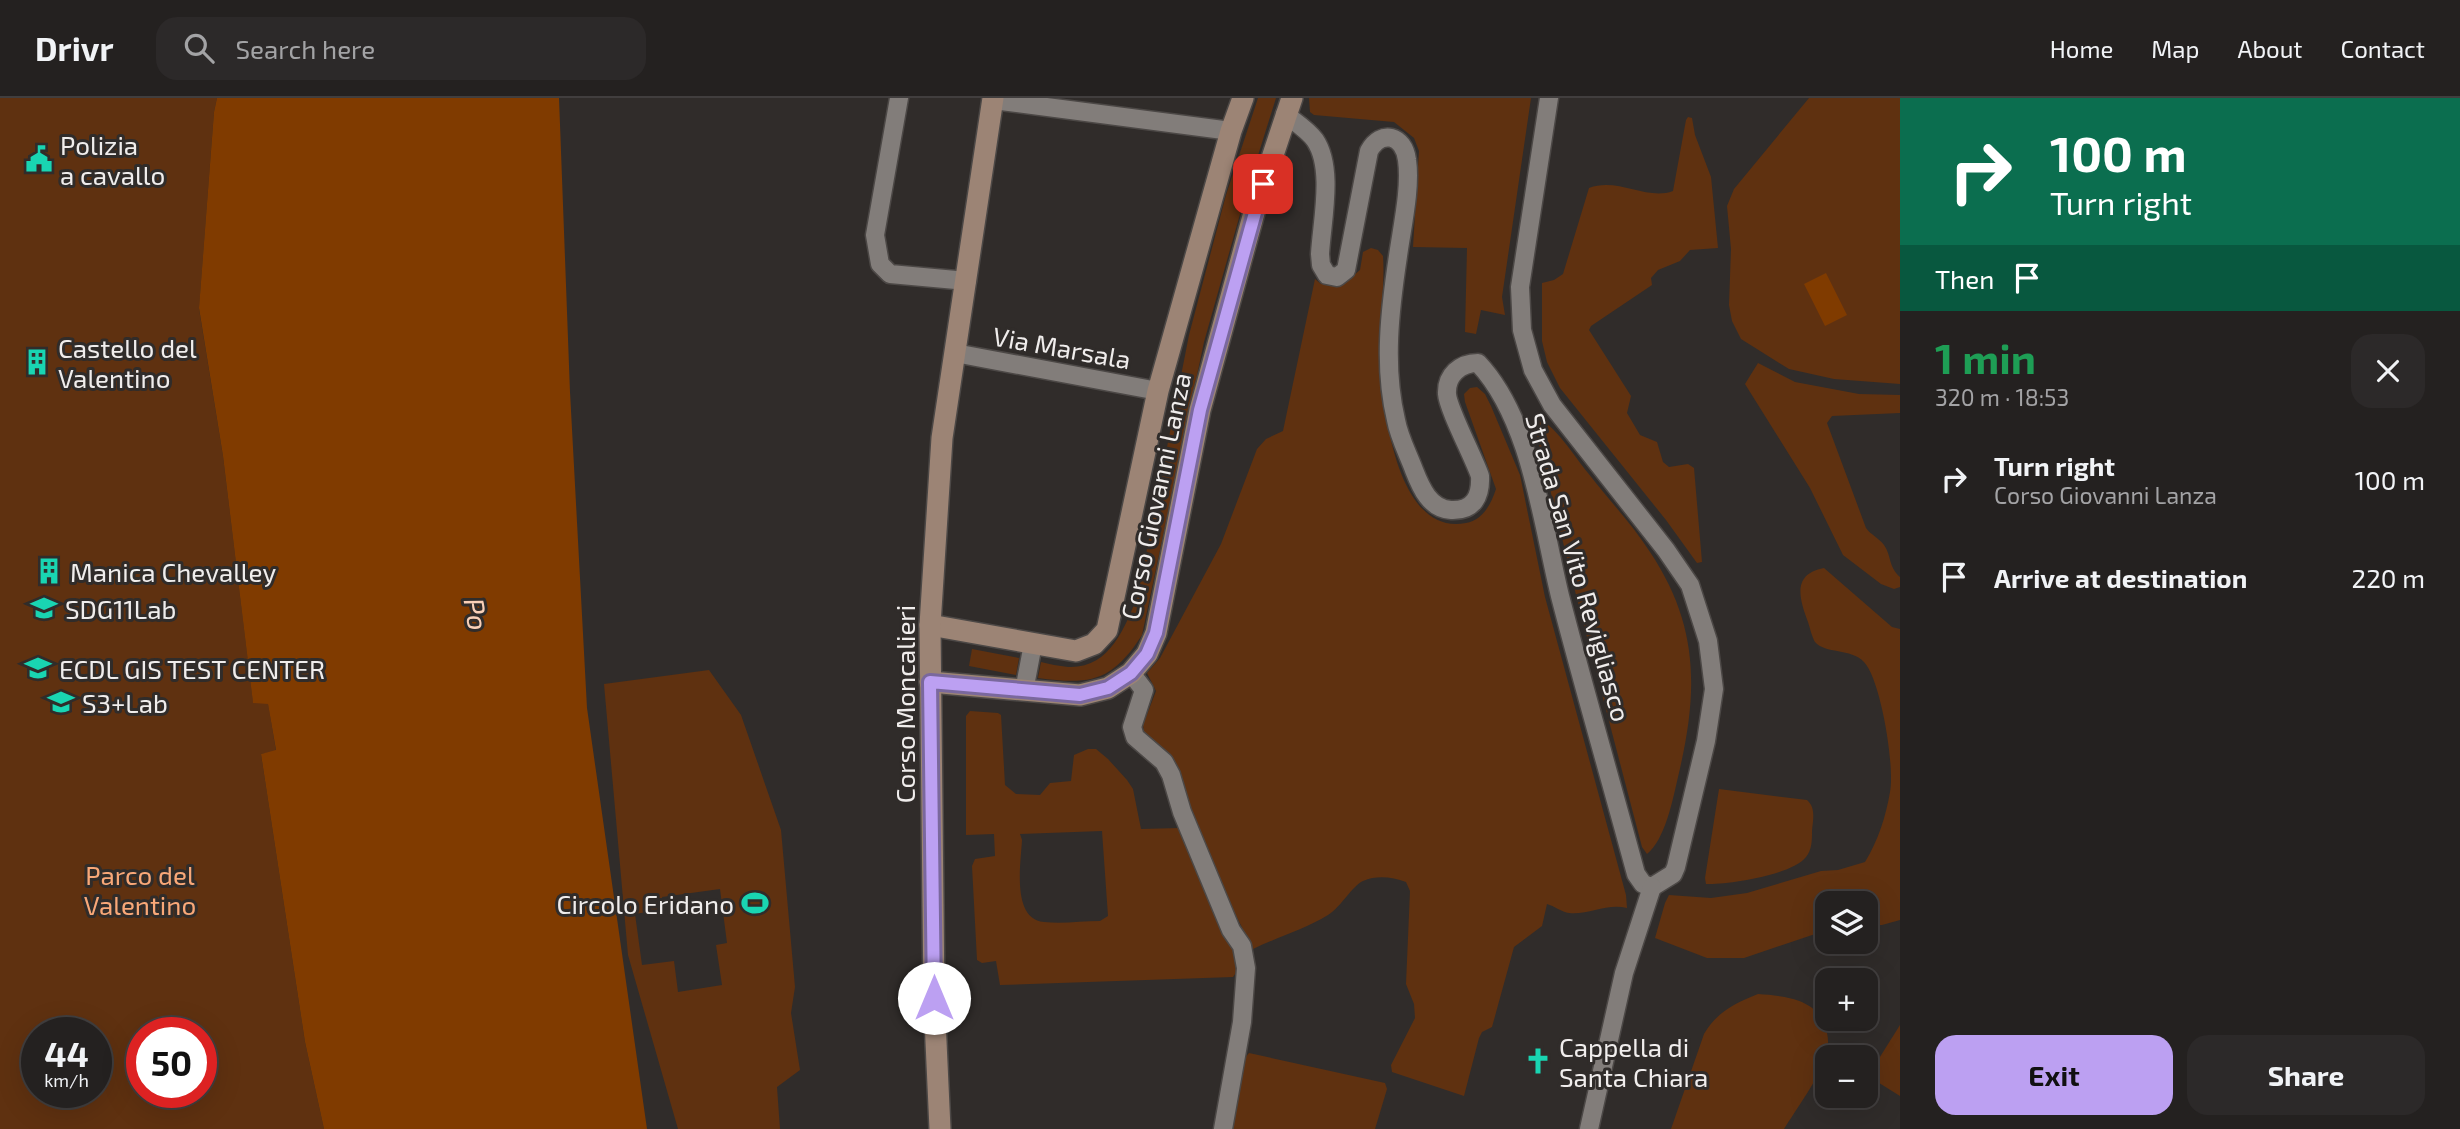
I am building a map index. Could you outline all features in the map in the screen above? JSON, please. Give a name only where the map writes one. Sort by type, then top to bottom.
[{"type":"street","points":[[899,98],[874,235],[880,264],[890,274],[967,281]]},
{"type":"street","name":"Corso Giovanni Lanza","points":[[930,625],[1076,651],[1094,644],[1107,629],[1158,391],[1231,131],[1243,98]]},
{"type":"street","points":[[1549,98],[1520,287],[1522,330],[1533,370],[1552,405],[1666,550],[1689,585],[1708,641],[1714,689],[1706,741],[1676,867],[1673,874],[1652,887],[1624,974],[1589,1129]]},
{"type":"street","points":[[993,99],[1231,131]]},
{"type":"street","name":"Corso Moncalieri","points":[[940,1129],[934,998],[930,625],[942,438],[993,99]]},
{"type":"street","name":"Corso Giovanni Lanza","points":[[930,682],[1080,695],[1108,688],[1131,673],[1147,654],[1156,633],[1200,410],[1255,209],[1289,106]]},
{"type":"street","name":"Strada San Vito Revigliasco","points":[[1289,106],[1314,138],[1324,157],[1326,173],[1320,254],[1321,265],[1327,275],[1337,276],[1346,270],[1368,151],[1374,140],[1381,137],[1392,138],[1405,152],[1407,182],[1389,324],[1389,359],[1396,421],[1419,484],[1433,503],[1443,510],[1459,510],[1474,503],[1481,491],[1480,476],[1447,395],[1450,379],[1458,368],[1468,363],[1478,363],[1487,372],[1512,417],[1531,476],[1560,597],[1636,874],[1643,884],[1652,887]]},
{"type":"street","name":"Via Marsala","points":[[955,354],[1158,391]]},
{"type":"street","points":[[1024,691],[1033,644]]},
{"type":"street","points":[[1131,673],[1144,690],[1132,727],[1135,737],[1164,762],[1171,775],[1187,824],[1245,958],[1242,1022],[1223,1129]]},
{"type":"green space","name":"Parco del Valentino","points":[[0,98],[217,98],[199,309],[223,456],[253,702],[268,703],[276,751],[261,754],[305,1042],[324,1129],[0,1129]]},
{"type":"green space","points":[[1258,98],[1276,98],[1204,342],[1142,635],[1120,663],[1098,677],[1072,681],[1038,678],[1041,662],[1068,667],[1083,666],[1105,654],[1121,632],[1138,595],[1189,335],[1226,195]]},
{"type":"green space","points":[[1309,98],[1531,98],[1502,297],[1505,315],[1481,310],[1476,334],[1465,332],[1467,248],[1413,247],[1419,151],[1414,138],[1394,122],[1314,115],[1310,112]]},
{"type":"green space","points":[[1809,98],[1900,98],[1900,384],[1834,379],[1789,369],[1741,339],[1732,321],[1729,305],[1731,249],[1727,206],[1734,189]]},
{"type":"green space","points":[[1688,117],[1692,118],[1695,135],[1711,177],[1718,248],[1690,250],[1680,261],[1658,270],[1651,278],[1652,285],[1589,330],[1631,396],[1627,413],[1640,435],[1657,442],[1663,462],[1669,467],[1688,464],[1694,468],[1702,562],[1697,563],[1560,388],[1547,362],[1542,341],[1542,283],[1563,274],[1589,188],[1611,185],[1653,193],[1673,191]]},
{"type":"green space","points":[[1371,248],[1378,250],[1383,256],[1380,341],[1388,424],[1395,456],[1406,485],[1421,508],[1441,521],[1466,523],[1482,515],[1494,495],[1496,489],[1465,402],[1464,394],[1470,388],[1477,387],[1485,394],[1520,475],[1545,597],[1626,895],[1627,908],[1612,907],[1569,913],[1547,904],[1542,926],[1514,947],[1492,1027],[1482,1032],[1479,1038],[1464,1096],[1392,1072],[1391,1065],[1415,1018],[1414,1004],[1406,984],[1410,891],[1406,882],[1384,877],[1363,881],[1328,915],[1253,949],[1224,892],[1190,811],[1173,758],[1144,732],[1143,725],[1156,691],[1147,673],[1160,658],[1221,544],[1257,449],[1266,439],[1283,431],[1315,279],[1321,284],[1342,285],[1360,270],[1363,252]]},
{"type":"green space","points":[[1758,363],[1795,382],[1859,394],[1900,395],[1900,413],[1832,416],[1827,423],[1866,528],[1884,545],[1900,577],[1900,587],[1894,589],[1881,584],[1843,555],[1810,488],[1745,384]]},
{"type":"green space","points":[[1538,419],[1558,434],[1650,552],[1678,607],[1686,634],[1691,689],[1685,746],[1667,818],[1659,839],[1647,854],[1642,847],[1577,599],[1534,424]]},
{"type":"green space","points":[[1824,568],[1892,627],[1900,629],[1900,920],[1878,925],[1878,891],[1815,891],[1815,934],[1744,958],[1707,958],[1655,938],[1669,895],[1711,898],[1747,893],[1821,871],[1838,870],[1865,862],[1884,819],[1891,780],[1885,724],[1876,686],[1864,662],[1859,658],[1819,646],[1815,642],[1801,596],[1803,581],[1814,571]]},
{"type":"green space","points":[[972,649],[1019,658],[1016,675],[969,666]]},
{"type":"green space","name":"Circolo Eridano","points":[[709,670],[741,715],[781,830],[795,987],[791,1013],[800,1070],[777,1087],[780,1129],[678,1129],[628,955],[604,684]],"holes":[[[720,889],[727,943],[716,945],[722,985],[678,992],[674,961],[642,965],[635,914],[664,909],[662,897]]]},
{"type":"green space","points":[[970,711],[1001,715],[1005,785],[1016,794],[1040,795],[1050,783],[1071,781],[1074,755],[1088,749],[1096,749],[1133,789],[1141,829],[1180,828],[1222,933],[1234,950],[1238,970],[1233,977],[1000,985],[996,961],[982,963],[977,960],[972,866],[975,859],[995,856],[994,834],[966,835],[966,716]],"holes":[[[1102,831],[1108,916],[1100,921],[1065,923],[1034,919],[1026,911],[1022,901],[1020,834]]]},
{"type":"green space","points":[[1719,789],[1807,800],[1813,810],[1813,818],[1811,845],[1806,857],[1788,869],[1774,874],[1744,881],[1706,884]]},
{"type":"green space","points":[[1758,994],[1780,996],[1801,1002],[1815,1010],[1815,1031],[1826,1031],[1828,1045],[1815,1045],[1815,1079],[1784,1129],[1671,1129],[1704,1034],[1727,1009]]},
{"type":"green space","points":[[1900,1025],[1900,1096],[1878,1082],[1878,1060]]},
{"type":"green space","points":[[1249,1053],[1385,1083],[1387,1089],[1375,1129],[1231,1129],[1243,1060]]},
{"type":"water","name":"Po","points":[[217,98],[559,98],[570,392],[587,708],[647,1129],[324,1129],[305,1042],[261,754],[276,750],[268,704],[253,703],[223,456],[199,308]]},
{"type":"water","points":[[1826,273],[1847,315],[1825,326],[1804,284]]},
{"type":"place","name":"Polizia a cavallo","points":[[39,159]]},
{"type":"place","name":"Castello del Valentino","points":[[37,362]]},
{"type":"place","name":"Manica Chevalley","points":[[49,571]]},
{"type":"place","name":"SDG11Lab","points":[[44,608]]},
{"type":"place","name":"ECDL GIS TEST CENTER","points":[[38,668]]},
{"type":"place","name":"S3+Lab","points":[[61,702]]},
{"type":"place","name":"Circolo Eridano","points":[[755,903]]},
{"type":"place","name":"Cappella di Santa Chiara","points":[[1538,1061]]},
{"type":"route","points":[[934,998],[930,682],[1080,695],[1108,688],[1131,673],[1147,654],[1156,633],[1200,410],[1263,184]]}]
